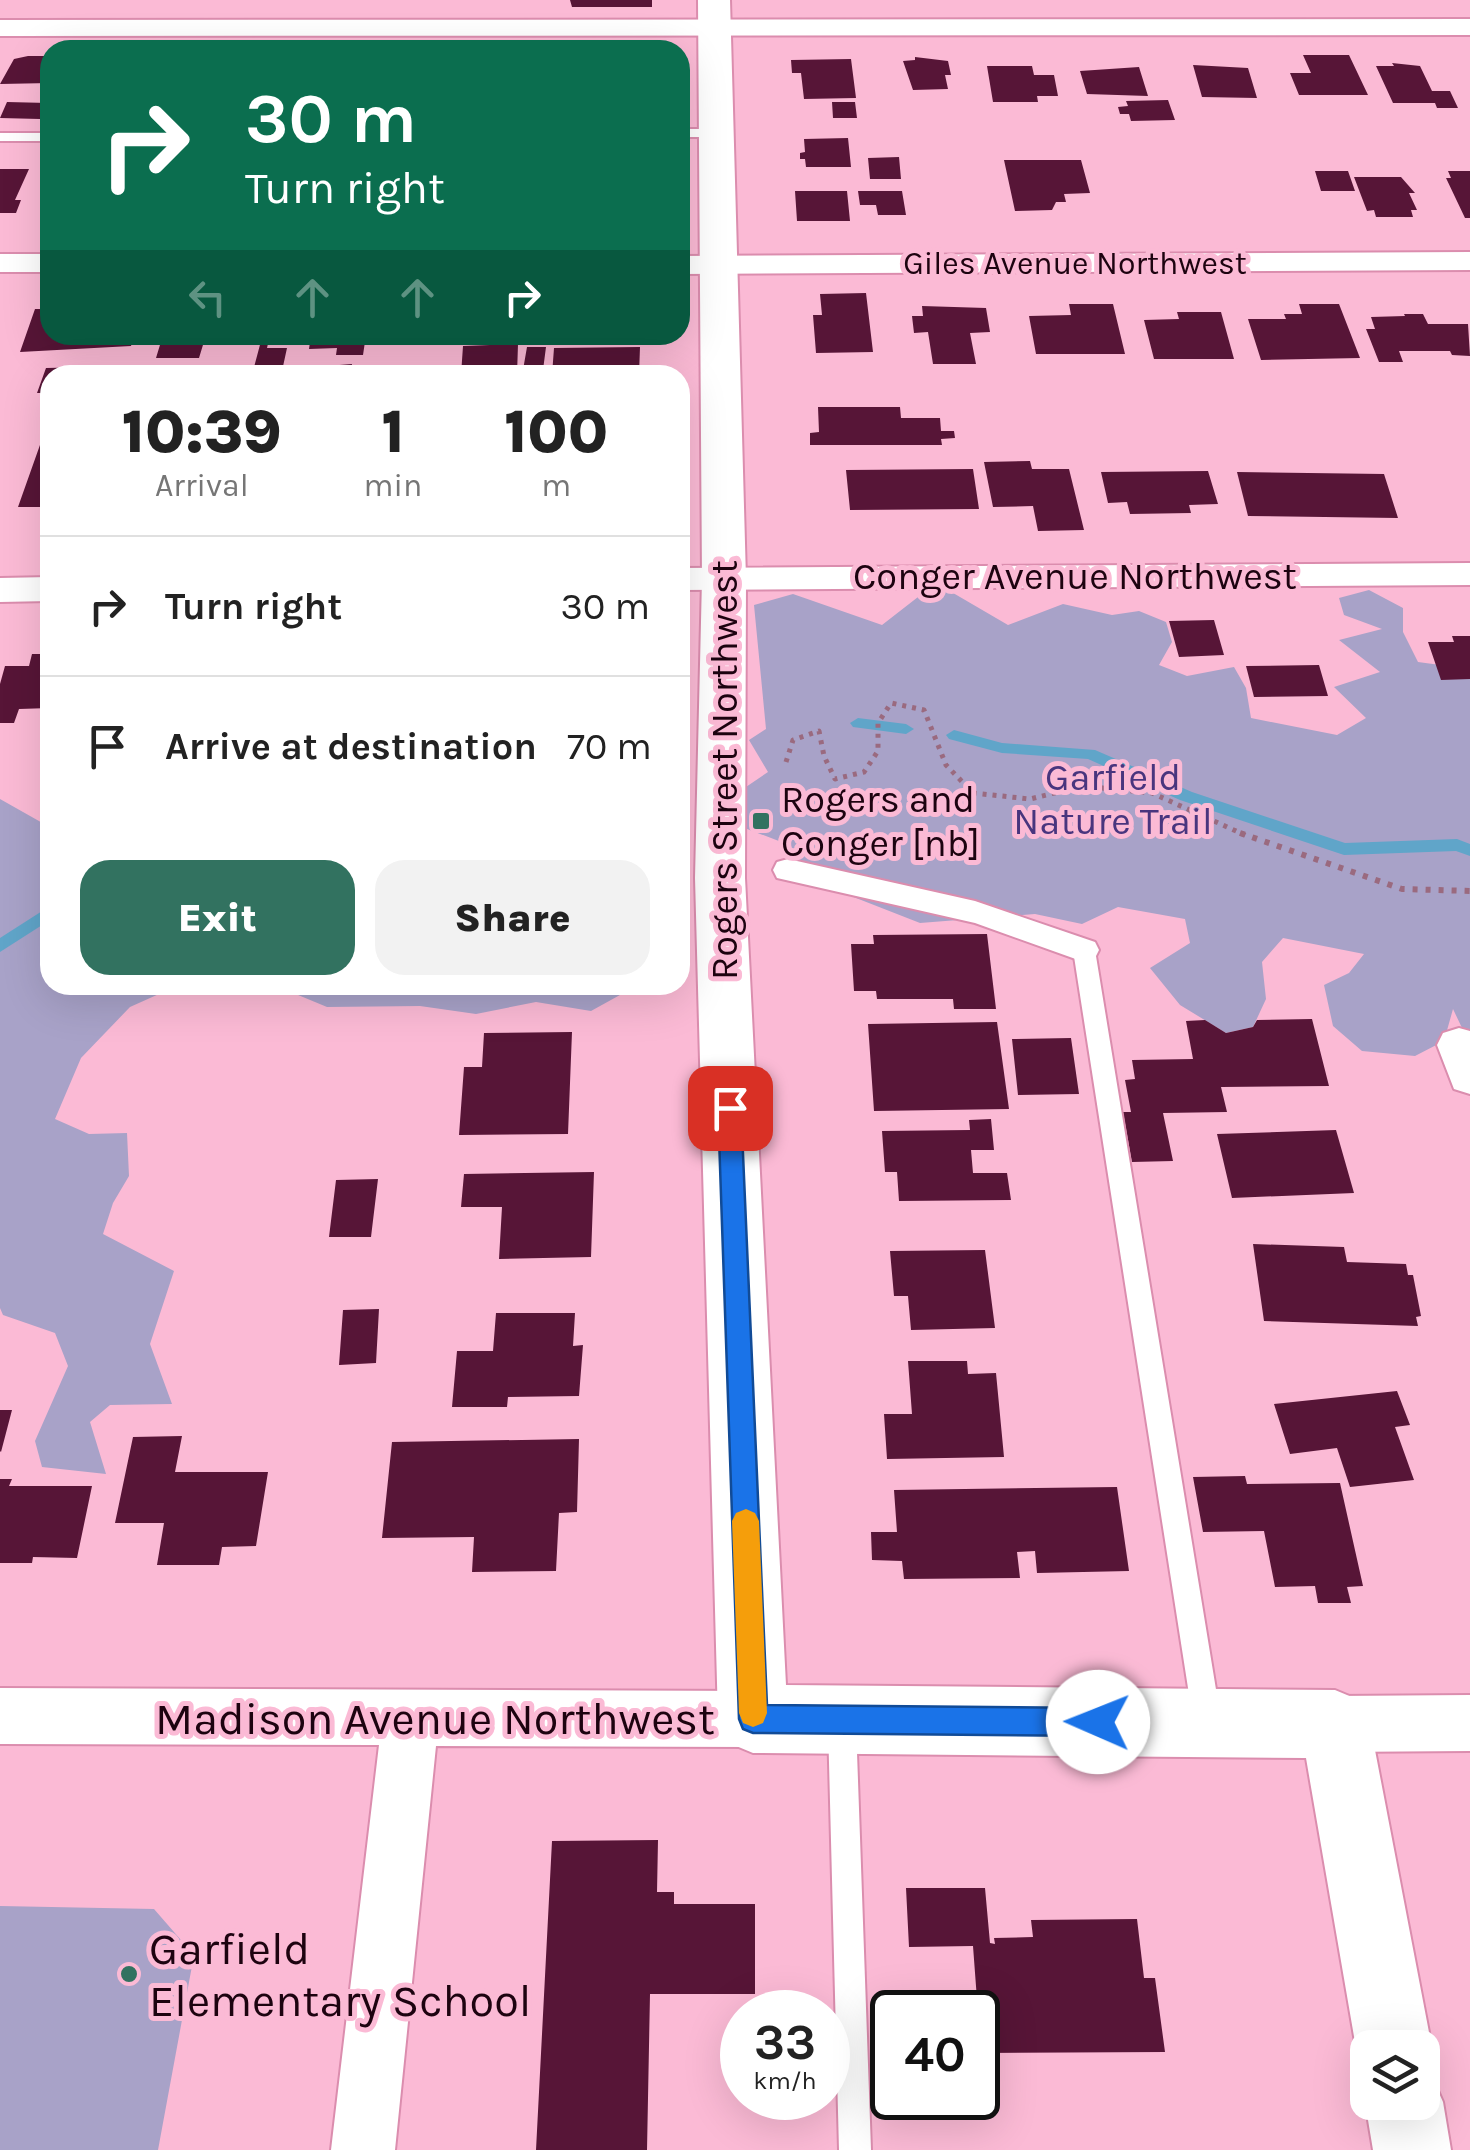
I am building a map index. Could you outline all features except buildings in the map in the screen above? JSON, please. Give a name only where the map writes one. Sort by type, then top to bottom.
[{"type":"street","points":[[0,28],[714,13],[1470,28]]},
{"type":"street","name":"Rogers Street Northwest","points":[[714,13],[698,133],[702,579],[720,878],[753,1719]]},
{"type":"street","name":"Giles Avenue Northwest","points":[[699,265],[1470,261]]},
{"type":"street","points":[[0,262],[40,263]]},
{"type":"street","name":"Conger Avenue Northwest","points":[[702,579],[1470,574]]},
{"type":"street","points":[[0,590],[40,589]]},
{"type":"street","points":[[788,870],[955,904],[1052,935],[1084,950]]},
{"type":"street","name":"Madison Avenue Northwest","points":[[0,1716],[1470,1723]]},
{"type":"street","points":[[363,2150],[411,1718]]},
{"type":"street","points":[[1335,1724],[1391,2030]]},
{"type":"street","points":[[1407,2120],[1412,2150]]},
{"type":"lane","points":[[0,137],[40,137]]},
{"type":"lane","points":[[1084,950],[1208,1723]]},
{"type":"lane","points":[[842,1720],[855,2150]]},
{"type":"path","points":[[786,762],[793,740],[819,732],[824,756],[835,779],[864,772],[878,752],[878,723],[891,703],[924,710],[946,765],[973,793],[1030,799],[1083,786],[1152,793],[1221,828],[1402,888],[1470,891]]},
{"type":"green space","name":"Garfield Nature Trail","points":[[936,583],[1008,625],[1063,604],[1112,615],[1139,611],[1166,622],[1172,642],[1159,665],[1187,676],[1234,667],[1246,688],[1251,718],[1337,735],[1366,718],[1334,687],[1380,672],[1339,640],[1382,629],[1344,615],[1339,598],[1369,590],[1403,608],[1403,632],[1418,662],[1470,669],[1470,1031],[1463,1030],[1453,1009],[1444,1041],[1415,1056],[1362,1051],[1333,1026],[1324,985],[1349,973],[1364,954],[1283,938],[1262,962],[1266,999],[1253,1027],[1226,1033],[1180,1005],[1150,968],[1190,943],[1185,919],[1118,907],[1082,924],[1035,914],[920,923],[810,880],[784,843],[742,827],[721,804],[768,772],[749,740],[766,729],[754,605],[793,594],[882,625]]},
{"type":"green space","points":[[0,799],[40,822],[40,995],[157,995],[130,1007],[81,1058],[55,1119],[89,1134],[127,1133],[129,1176],[113,1203],[103,1234],[174,1271],[150,1344],[172,1404],[110,1405],[90,1422],[106,1474],[42,1467],[35,1441],[68,1366],[55,1333],[3,1315]]},
{"type":"green space","points":[[298,995],[620,995],[591,1011],[536,1002],[476,1014],[420,1006],[327,1007]]},
{"type":"green space","points":[[0,1906],[154,1909],[194,1955],[158,2150],[0,2150]]},
{"type":"waterway","points":[[858,723],[906,729]]},
{"type":"waterway","points":[[954,735],[1002,748],[1090,754],[1186,796],[1344,849],[1457,845],[1470,850]]},
{"type":"waterway","points":[[0,946],[40,919]]},
{"type":"slow traffic","points":[[746,1521],[753,1713]]},
{"type":"place","name":"Rogers and Conger [nb]","points":[[761,821]]},
{"type":"place","name":"Garfield Elementary School","points":[[129,1974]]},
{"type":"route","points":[[730,1108],[753,1719],[1098,1722]]}]
